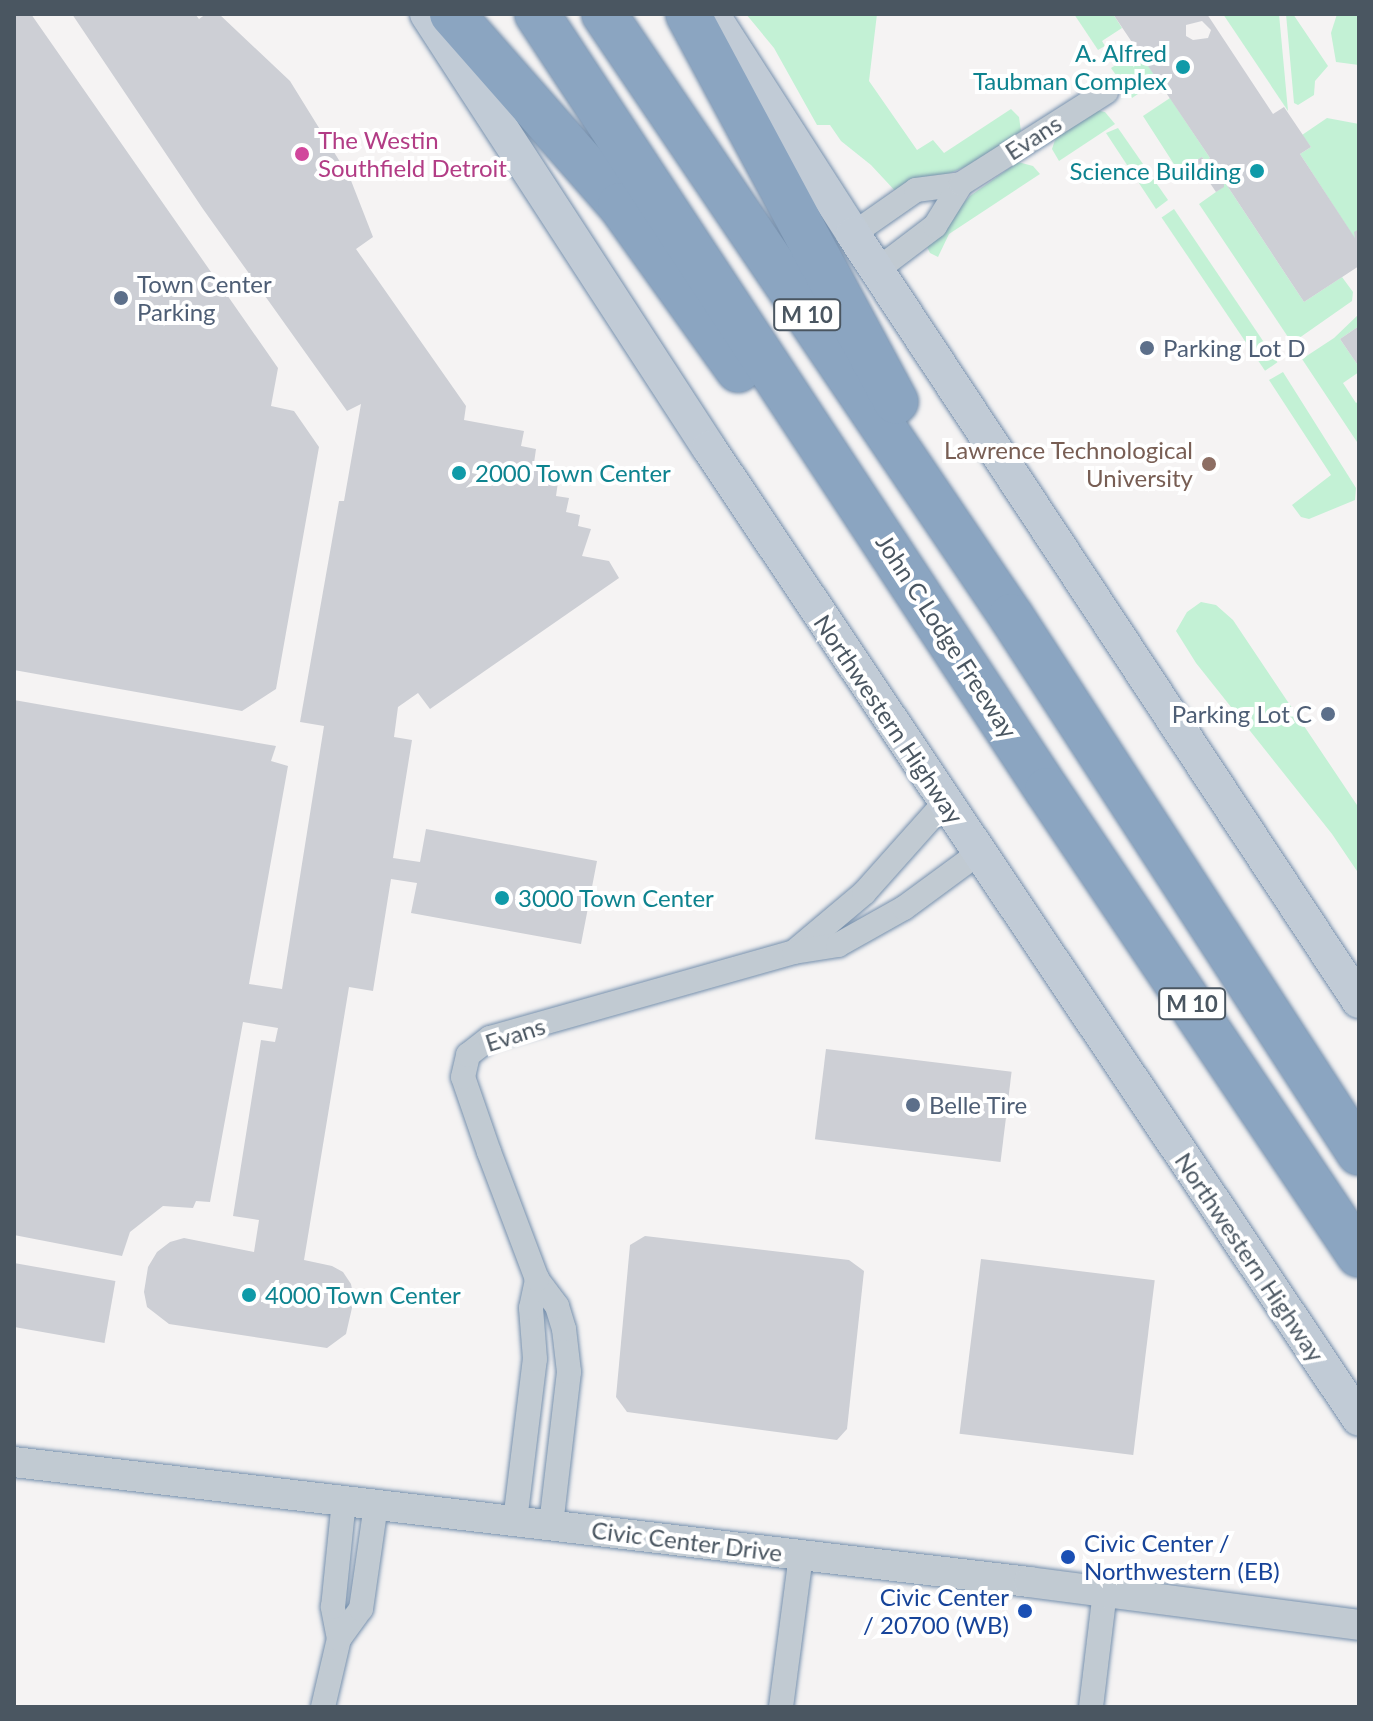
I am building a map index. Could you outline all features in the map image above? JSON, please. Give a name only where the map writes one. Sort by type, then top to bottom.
[{"type":"highway","points":[[452,14],[620,205],[855,534],[914,586]]},
{"type":"highway","name":"John C Lodge Freeway","points":[[537,14],[1359,1255]]},
{"type":"highway","name":"M 10","points":[[604,14],[1011,616],[1359,1153]]},
{"type":"highway","points":[[688,14],[1011,616]]},
{"type":"main road","name":"Northwestern Highway","points":[[427,14],[945,802],[1359,1419]]},
{"type":"main road","points":[[712,14],[853,234],[1359,1001]]},
{"type":"street","name":"Evans","points":[[853,234],[916,190],[961,184],[1106,92]]},
{"type":"street","name":"Evans","points":[[877,270],[935,226],[961,184]]},
{"type":"street","name":"Evans","points":[[794,952],[864,893],[945,802]]},
{"type":"street","name":"Evans","points":[[551,1525],[569,1372],[568,1351],[557,1306],[537,1279],[463,1077],[468,1055],[490,1038],[794,952],[838,945],[904,908],[979,853]]},
{"type":"street","name":"Evans","points":[[515,1521],[535,1359],[531,1308],[537,1279]]},
{"type":"street","name":"Civic Center Drive","points":[[14,1462],[1105,1591],[1359,1625]]},
{"type":"street","points":[[339,1639],[333,1607],[344,1501]]},
{"type":"street","points":[[323,1707],[339,1639],[361,1609],[376,1505]]},
{"type":"street","points":[[781,1707],[801,1555]]},
{"type":"street","points":[[1091,1707],[1105,1591]]},
{"type":"green space","points":[[746,14],[877,14],[869,81],[917,150],[933,140],[944,153],[1011,109],[1019,117],[1021,131],[975,163],[898,194],[871,165],[841,141],[830,125],[817,125],[774,48]]},
{"type":"green space","points":[[1074,14],[1113,14],[1122,28],[1102,41],[1105,46],[1098,50]]},
{"type":"green space","points":[[1223,14],[1279,14],[1288,111]]},
{"type":"green space","points":[[1286,14],[1293,14],[1328,66],[1315,81],[1314,95],[1298,105],[1294,103]]},
{"type":"green space","points":[[1337,14],[1359,14],[1359,65],[1336,62],[1331,33]]},
{"type":"green space","points":[[1138,51],[1156,77],[1153,84],[1132,98],[1111,68]]},
{"type":"green space","points":[[1170,98],[1210,158],[1205,161],[1202,157],[1179,172],[1143,116]]},
{"type":"green space","points":[[1095,110],[1105,112],[1115,124],[1059,161],[1052,149],[1056,137]]},
{"type":"green space","points":[[1327,118],[1359,124],[1359,245],[1300,154],[1311,147],[1302,135]]},
{"type":"green space","points":[[1118,128],[1168,200],[1156,209],[1106,133]]},
{"type":"green space","points":[[1018,162],[1033,166],[1040,174],[949,234],[938,257],[930,253],[926,245],[970,196]]},
{"type":"green space","points":[[1224,181],[1304,302],[1342,277],[1353,292],[1352,301],[1292,343],[1199,204],[1223,187]]},
{"type":"green space","points":[[1174,209],[1277,362],[1265,371],[1162,217]]},
{"type":"green space","points":[[1359,314],[1359,326],[1340,339],[1359,367],[1359,372],[1343,383],[1356,403],[1359,401],[1359,445],[1302,359],[1334,338]]},
{"type":"green space","points":[[1283,372],[1356,488],[1355,500],[1309,519],[1301,517],[1292,505],[1331,475],[1269,380]]},
{"type":"green space","points":[[1201,602],[1216,605],[1233,620],[1359,808],[1359,874],[1332,834],[1196,663],[1176,631],[1187,612]]},
{"type":"building","name":"Town Center Parking","points":[[14,14],[31,14],[278,368],[271,406],[294,411],[319,447],[276,689],[242,711],[14,670]]},
{"type":"building","points":[[72,14],[195,14],[199,19],[206,14],[219,14],[290,81],[350,178],[373,237],[356,249],[466,406],[464,420],[524,431],[521,446],[536,449],[534,463],[547,466],[544,479],[558,482],[556,496],[569,498],[566,512],[580,515],[578,526],[591,529],[582,556],[609,561],[619,578],[430,709],[418,693],[398,707],[394,737],[412,740],[393,858],[420,862],[426,829],[597,861],[581,944],[411,913],[417,883],[391,879],[373,991],[349,987],[304,1260],[332,1266],[343,1272],[351,1284],[354,1299],[346,1334],[327,1348],[169,1324],[147,1307],[144,1292],[148,1267],[157,1252],[170,1242],[184,1238],[254,1252],[259,1220],[233,1216],[261,1040],[275,1042],[278,1028],[243,1022],[210,1202],[196,1201],[193,1208],[163,1206],[130,1232],[122,1256],[14,1235],[14,700],[276,746],[271,761],[288,766],[249,984],[282,989],[324,726],[300,722],[339,501],[344,501],[361,404],[347,411],[203,209]]},
{"type":"building","name":"Science Building","points":[[1113,14],[1207,14],[1273,114],[1284,107],[1311,147],[1300,154],[1355,238],[1354,232],[1359,229],[1359,266],[1304,302],[1224,181],[1224,187],[1216,192],[1195,161],[1202,157],[1205,161],[1210,158]],"holes":[[[1202,21],[1211,30],[1208,38],[1193,40],[1186,36],[1186,25]]]},
{"type":"building","points":[[1359,326],[1359,367],[1340,339]]},
{"type":"building","name":"Belle Tire","points":[[826,1049],[1012,1072],[1001,1162],[815,1139]]},
{"type":"building","points":[[645,1236],[849,1260],[864,1271],[847,1429],[837,1440],[627,1412],[616,1397],[630,1245]]},
{"type":"building","points":[[981,1259],[1155,1280],[1133,1455],[960,1434]]},
{"type":"building","points":[[14,1263],[115,1281],[104,1343],[14,1327]]},
{"type":"place","name":"A. Alfred Taubman Complex","points":[[1183,67]]},
{"type":"place","name":"The Westin Southfield Detroit","points":[[302,154]]},
{"type":"place","name":"Science Building","points":[[1257,171]]},
{"type":"place","name":"Town Center Parking","points":[[121,298]]},
{"type":"place","name":"Parking Lot D","points":[[1147,348]]},
{"type":"place","name":"Lawrence Technological University","points":[[1209,464]]},
{"type":"place","name":"2000 Town Center","points":[[459,473]]},
{"type":"place","name":"Parking Lot C","points":[[1328,714]]},
{"type":"place","name":"3000 Town Center","points":[[502,898]]},
{"type":"place","name":"Belle Tire","points":[[913,1105]]},
{"type":"place","name":"4000 Town Center","points":[[249,1295]]},
{"type":"place","name":"Civic Center / Northwestern (EB)","points":[[1068,1557]]},
{"type":"place","name":"Civic Center / 20700 (WB)","points":[[1025,1611]]}]
